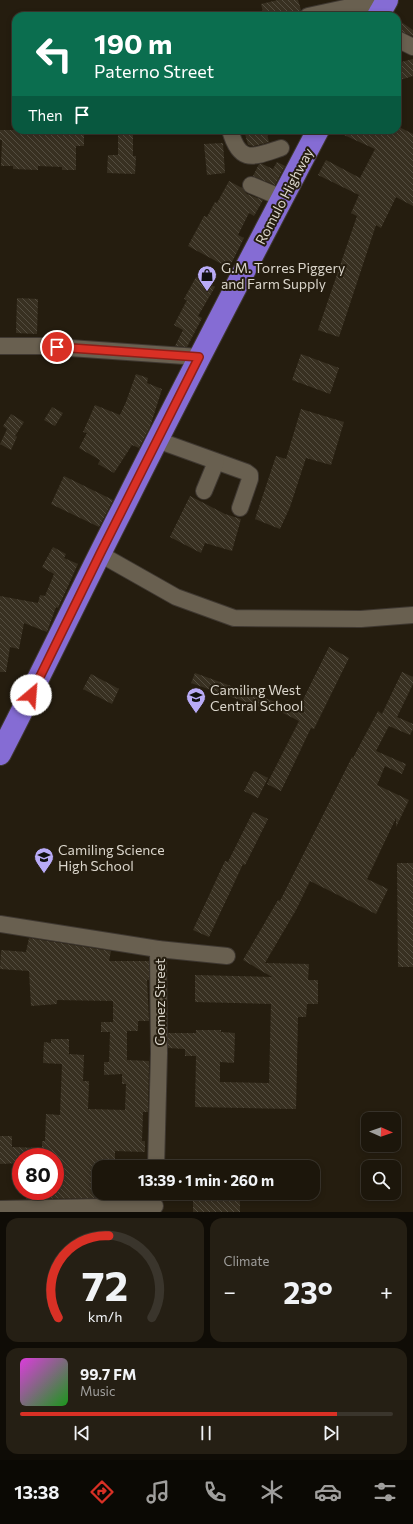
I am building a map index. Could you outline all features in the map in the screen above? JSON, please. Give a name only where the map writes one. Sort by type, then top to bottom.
[{"type":"highway","points":[[380,12],[386,0]]},
{"type":"highway","name":"Romulo Highway","points":[[0,754],[37,683],[199,357],[316,134]]},
{"type":"street","points":[[326,12],[382,0]]},
{"type":"street","points":[[401,41],[413,47]]},
{"type":"street","points":[[231,134],[234,144],[242,154],[248,156],[260,155],[281,148]]},
{"type":"street","points":[[251,185],[282,198]]},
{"type":"street","points":[[0,346],[41,346],[199,357]]},
{"type":"street","points":[[157,440],[246,472],[250,475],[240,508]]},
{"type":"street","points":[[204,491],[216,462]]},
{"type":"street","points":[[100,554],[176,597],[234,618],[361,619],[413,615]]},
{"type":"street","name":"Gomez Street","points":[[0,924],[158,949],[159,1053],[156,1160]]},
{"type":"street","points":[[158,949],[227,956]]},
{"type":"street","points":[[0,1209],[155,1204]]},
{"type":"building","points":[[278,0],[298,0],[301,10],[300,12],[263,12],[261,4]]},
{"type":"building","points":[[401,22],[413,30],[413,36],[401,32]]},
{"type":"building","points":[[413,59],[413,76],[401,80],[401,62]]},
{"type":"building","points":[[401,128],[413,134],[413,206],[396,197],[381,228],[376,225],[339,337],[318,330],[357,216],[351,213],[359,195],[318,175],[326,160],[360,178],[375,149],[342,134],[401,134]]},
{"type":"building","points":[[0,130],[12,130],[12,134],[84,134],[84,146],[76,146],[76,170],[62,170],[62,167],[38,166],[38,170],[13,169],[13,166],[1,166],[2,140],[0,140]]},
{"type":"building","points":[[118,134],[133,134],[133,156],[136,156],[135,174],[107,173],[108,155],[118,155]]},
{"type":"building","points":[[245,134],[267,134],[269,142],[254,146],[248,145]]},
{"type":"building","points":[[223,143],[225,173],[207,175],[204,144]]},
{"type":"building","points":[[277,162],[285,166],[275,185],[253,176],[259,164],[273,169]]},
{"type":"building","points":[[229,181],[242,188],[247,194],[263,200],[254,216],[249,213],[238,235],[244,238],[229,268],[188,246],[204,216],[207,217],[215,202],[217,203]]},
{"type":"building","points":[[196,277],[215,287],[198,316],[202,318],[187,347],[175,346],[183,330],[174,325],[187,300],[184,299]]},
{"type":"building","points":[[17,298],[38,299],[37,334],[16,333]]},
{"type":"building","points":[[301,354],[339,368],[330,394],[292,380]]},
{"type":"building","points":[[136,374],[148,378],[147,383],[162,389],[150,427],[139,448],[132,445],[114,473],[98,464],[100,460],[79,448],[87,433],[83,432],[95,405],[120,415]]},
{"type":"building","points":[[52,407],[63,413],[55,426],[44,420]]},
{"type":"building","points":[[301,409],[344,422],[331,465],[306,458],[290,507],[280,529],[255,519],[276,456],[286,459]]},
{"type":"building","points":[[11,414],[24,422],[15,436],[17,437],[11,450],[0,444],[7,429],[3,426]]},
{"type":"building","points":[[64,476],[113,500],[99,527],[51,504]]},
{"type":"building","points":[[190,496],[225,514],[241,519],[232,551],[205,543],[201,553],[170,537]]},
{"type":"building","points":[[53,547],[66,554],[64,558],[78,564],[58,608],[56,607],[47,632],[24,623],[19,649],[10,647],[6,672],[0,672],[0,596],[38,603],[40,595],[45,596],[54,574],[42,567]]},
{"type":"building","points":[[329,647],[349,658],[314,729],[311,728],[281,791],[267,784],[299,721],[279,711],[278,713],[191,683],[195,673],[298,710]]},
{"type":"building","points":[[402,672],[413,677],[413,684],[397,717],[413,724],[413,729],[410,735],[389,726],[376,751],[406,764],[402,774],[385,766],[377,785],[409,800],[396,827],[396,818],[367,879],[388,889],[376,914],[310,881],[296,910],[265,963],[309,964],[308,980],[318,980],[318,1004],[307,1004],[306,1017],[298,1017],[296,1109],[195,1107],[196,1056],[185,1056],[185,1049],[168,1048],[168,1033],[196,1033],[196,1030],[221,1030],[221,1032],[235,1033],[234,1063],[220,1062],[220,1082],[269,1083],[271,1004],[195,1002],[195,975],[272,977],[243,960],[278,900],[280,901],[352,757],[353,758],[378,711],[382,714]]},
{"type":"building","points":[[91,674],[119,689],[112,704],[83,689]]},
{"type":"building","points":[[254,771],[268,778],[258,798],[244,791]]},
{"type":"building","points":[[253,812],[268,819],[245,865],[243,864],[209,937],[193,930],[225,861],[228,862]]},
{"type":"building","points":[[397,863],[413,863],[413,967],[398,967]]},
{"type":"building","points":[[29,938],[111,951],[109,961],[149,961],[149,980],[147,980],[149,1021],[138,1021],[138,1031],[127,1031],[127,1060],[149,1061],[148,1112],[143,1112],[142,1141],[145,1141],[145,1152],[115,1151],[115,1160],[92,1160],[92,1198],[64,1198],[64,1148],[42,1148],[42,1141],[45,1141],[46,1114],[60,1115],[62,1064],[43,1063],[44,1042],[51,1043],[51,1039],[69,1039],[69,1054],[84,1055],[83,1081],[89,1081],[88,1109],[125,1110],[126,1084],[122,1084],[122,1074],[104,1075],[104,1062],[109,1062],[110,1032],[101,1032],[101,1022],[113,1022],[113,1001],[57,1000],[57,1004],[31,1006],[29,971],[0,969],[1,950],[26,952]]},
{"type":"building","points":[[0,1136],[12,1136],[12,1147],[42,1148],[12,1148],[12,1163],[0,1164]]},
{"type":"building","points":[[193,1200],[240,1200],[240,1212],[193,1212]]},
{"type":"place","name":"G.M. Torres Piggery and Farm Supply","points":[[207,292]]},
{"type":"place","name":"Camiling West Central School","points":[[196,714]]},
{"type":"place","name":"Camiling Science High School","points":[[44,874]]},
{"type":"route","points":[[31,695],[199,357],[57,347]]}]
